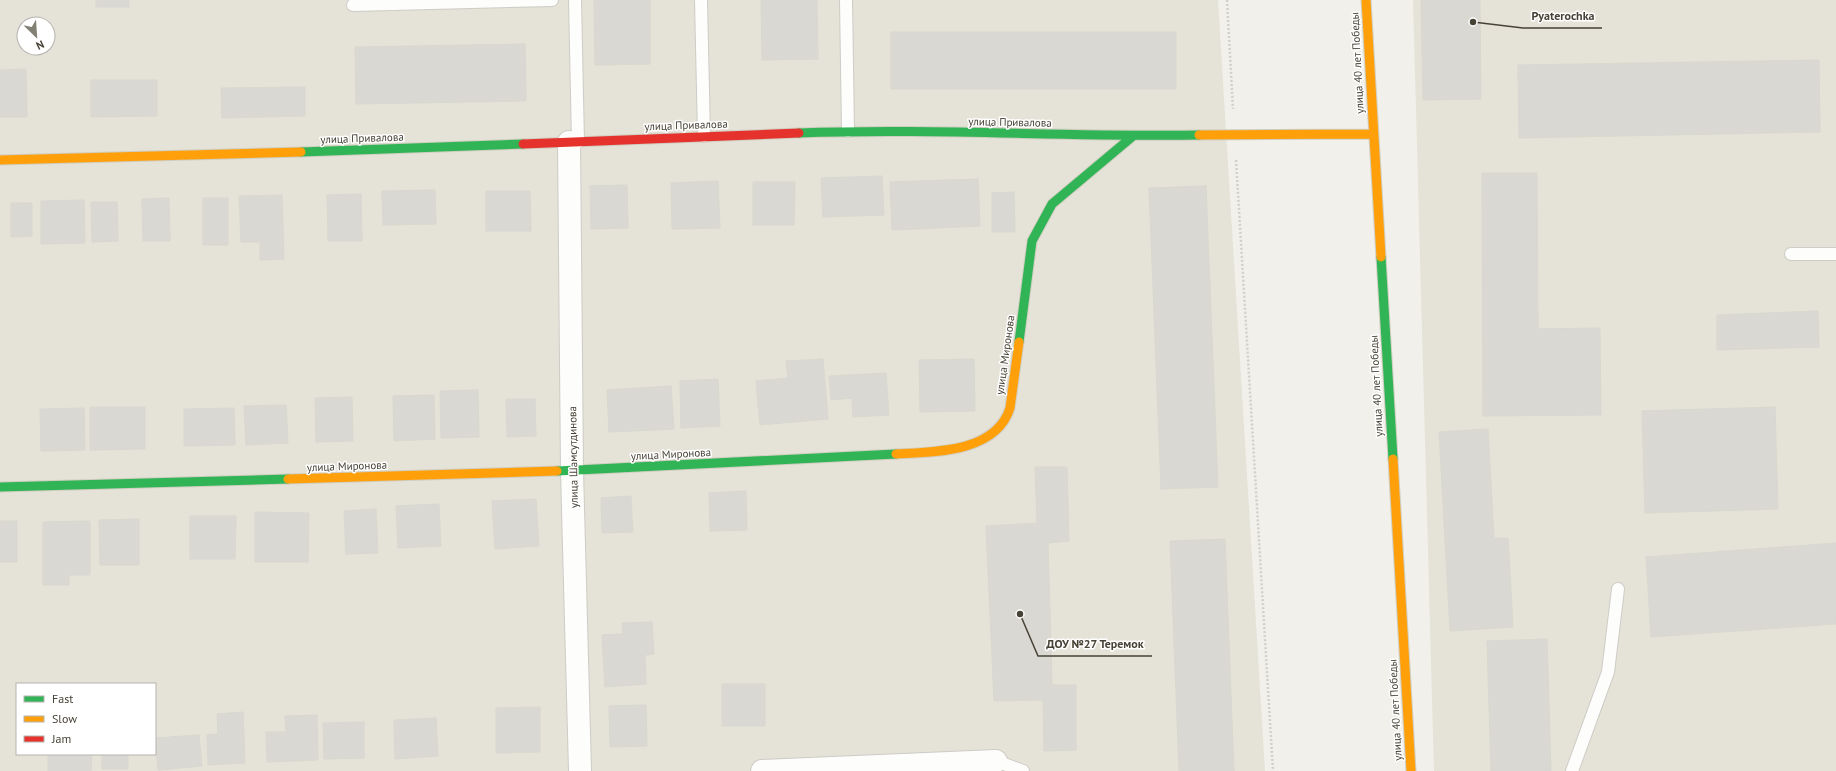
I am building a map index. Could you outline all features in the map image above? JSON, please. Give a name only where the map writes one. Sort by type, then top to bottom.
[{"type":"street","name":"улица 40 лет Победы","points":[[1366,0],[1411,771]]},
{"type":"street","name":"улица Привалова","points":[[0,160],[573,142],[848,131],[1133,136],[1373,134]]},
{"type":"street","name":"улица Миронова","points":[[0,487],[572,472],[947,451],[973,444],[994,430],[1008,414],[1013,394],[1032,240],[1052,204],[1133,136]]},
{"type":"street","name":"улица Шамсутдинова","points":[[573,142],[572,472],[580,771]]},
{"type":"street","points":[[762,771],[996,762]]},
{"type":"lane","points":[[353,5],[552,0]]},
{"type":"lane","points":[[573,142],[575,0]]},
{"type":"lane","points":[[702,0],[704,136]]},
{"type":"lane","points":[[846,0],[848,131]]},
{"type":"lane","points":[[1792,254],[1836,254]]},
{"type":"lane","points":[[1572,771],[1608,672],[1618,589]]},
{"type":"lane","points":[[996,762],[1023,771]]},
{"type":"path","points":[[1227,0],[1273,771]]},
{"type":"shaded area","points":[[0,0],[1218,0],[1265,771],[0,771]]},
{"type":"shaded area","points":[[1413,0],[1836,0],[1836,771],[1434,771]]},
{"type":"building","points":[[96,0],[129,0],[129,7],[96,7]]},
{"type":"building","points":[[594,0],[650,0],[650,64],[595,65]]},
{"type":"building","points":[[761,0],[817,0],[818,59],[762,60]]},
{"type":"building","points":[[1421,0],[1480,0],[1481,99],[1423,100]]},
{"type":"building","points":[[891,32],[1176,32],[1176,89],[891,89]]},
{"type":"building","points":[[525,44],[526,101],[356,104],[355,47]]},
{"type":"building","points":[[1819,60],[1820,132],[1519,138],[1518,65]]},
{"type":"building","points":[[26,69],[27,117],[0,117],[0,70]]},
{"type":"building","points":[[91,80],[157,80],[157,116],[91,117]]},
{"type":"building","points":[[305,87],[305,116],[222,118],[221,88]]},
{"type":"building","points":[[1482,173],[1537,173],[1538,329],[1600,328],[1601,415],[1483,416]]},
{"type":"building","points":[[882,176],[884,215],[823,217],[821,178]]},
{"type":"building","points":[[978,179],[980,226],[892,230],[890,182]]},
{"type":"building","points":[[718,181],[720,228],[672,229],[671,183]]},
{"type":"building","points":[[753,182],[795,182],[794,225],[753,225]]},
{"type":"building","points":[[627,185],[628,228],[591,229],[590,186]]},
{"type":"building","points":[[1206,186],[1218,487],[1161,489],[1149,188]]},
{"type":"building","points":[[435,190],[436,224],[383,225],[382,191]]},
{"type":"building","points":[[486,191],[530,191],[531,231],[486,231]]},
{"type":"building","points":[[1014,192],[1015,232],[992,232],[992,193]]},
{"type":"building","points":[[361,194],[362,241],[328,241],[327,195]]},
{"type":"building","points":[[282,195],[284,259],[260,260],[260,242],[241,242],[239,196]]},
{"type":"building","points":[[169,198],[170,241],[143,241],[142,199]]},
{"type":"building","points":[[203,198],[228,198],[228,245],[203,245]]},
{"type":"building","points":[[84,200],[85,243],[41,244],[41,201]]},
{"type":"building","points":[[91,202],[117,202],[118,241],[92,242]]},
{"type":"building","points":[[11,203],[32,203],[32,236],[11,237]]},
{"type":"building","points":[[1818,311],[1819,347],[1717,350],[1717,315]]},
{"type":"building","points":[[823,359],[828,419],[760,425],[756,381],[788,378],[786,361]]},
{"type":"building","points":[[974,359],[975,411],[920,412],[919,360]]},
{"type":"building","points":[[886,373],[889,415],[853,417],[852,398],[831,400],[829,376]]},
{"type":"building","points":[[718,379],[720,426],[681,428],[680,381]]},
{"type":"building","points":[[671,386],[674,429],[609,432],[607,390]]},
{"type":"building","points":[[478,390],[479,437],[441,438],[440,391]]},
{"type":"building","points":[[434,395],[435,439],[394,441],[393,396]]},
{"type":"building","points":[[352,397],[353,441],[316,442],[315,398]]},
{"type":"building","points":[[506,399],[535,399],[536,436],[507,437]]},
{"type":"building","points":[[286,405],[288,443],[246,445],[244,406]]},
{"type":"building","points":[[90,407],[145,407],[145,449],[90,450]]},
{"type":"building","points":[[1775,407],[1778,509],[1645,513],[1642,411]]},
{"type":"building","points":[[84,408],[85,450],[41,451],[40,409]]},
{"type":"building","points":[[234,408],[235,445],[184,446],[184,409]]},
{"type":"building","points":[[1488,429],[1494,538],[1508,538],[1513,627],[1450,631],[1439,432]]},
{"type":"building","points":[[1035,467],[1067,467],[1069,541],[1048,543],[1052,685],[1076,685],[1076,750],[1044,751],[1043,700],[994,701],[986,526],[1037,523]]},
{"type":"building","points":[[746,491],[747,530],[710,531],[709,493]]},
{"type":"building","points":[[631,496],[633,532],[602,533],[601,498]]},
{"type":"building","points":[[536,499],[539,546],[495,549],[492,501]]},
{"type":"building","points":[[439,504],[441,546],[398,548],[396,506]]},
{"type":"building","points":[[376,509],[378,553],[346,554],[344,511]]},
{"type":"building","points":[[255,512],[309,513],[308,562],[255,562]]},
{"type":"building","points":[[190,516],[236,516],[235,559],[190,559]]},
{"type":"building","points":[[139,519],[139,565],[100,565],[99,520]]},
{"type":"building","points":[[0,521],[17,521],[17,562],[0,562]]},
{"type":"building","points":[[90,521],[90,575],[69,575],[69,585],[43,585],[43,522]]},
{"type":"building","points":[[1225,539],[1234,771],[1179,771],[1170,541]]},
{"type":"building","points":[[1836,543],[1836,624],[1651,637],[1646,557]]},
{"type":"building","points":[[652,622],[654,654],[645,655],[646,684],[605,687],[602,635],[623,634],[622,623]]},
{"type":"building","points":[[1547,639],[1551,771],[1491,771],[1487,641]]},
{"type":"building","points":[[722,684],[765,684],[765,726],[722,726]]},
{"type":"building","points":[[646,705],[647,746],[610,747],[609,706]]},
{"type":"building","points":[[540,707],[540,752],[496,753],[496,708]]},
{"type":"building","points":[[243,712],[245,763],[208,765],[207,735],[218,734],[217,714]]},
{"type":"building","points":[[317,715],[318,760],[267,762],[266,732],[286,732],[285,716]]},
{"type":"building","points":[[436,718],[438,756],[395,759],[394,720]]},
{"type":"building","points":[[364,722],[364,758],[324,759],[323,723]]},
{"type":"building","points":[[199,735],[202,766],[158,770],[156,738]]},
{"type":"building","points":[[48,755],[92,755],[91,771],[48,771]]},
{"type":"building","points":[[102,755],[128,755],[128,769],[102,769]]},
{"type":"traffic: fast","points":[[799,133],[899,131],[1099,135],[1199,135]]},
{"type":"traffic: fast","points":[[1019,342],[1032,241],[1052,204],[1133,136]]},
{"type":"traffic: fast","points":[[301,152],[523,144]]},
{"type":"traffic: fast","points":[[1381,257],[1393,459]]},
{"type":"traffic: fast","points":[[557,471],[896,454]]},
{"type":"traffic: fast","points":[[0,487],[288,479]]},
{"type":"traffic: slow","points":[[1366,0],[1381,257]]},
{"type":"traffic: slow","points":[[1199,135],[1373,134]]},
{"type":"traffic: slow","points":[[0,160],[301,152]]},
{"type":"traffic: slow","points":[[896,454],[927,452],[962,447],[978,442],[991,434],[1003,423],[1010,408],[1019,342]]},
{"type":"traffic: slow","points":[[1393,459],[1411,771]]},
{"type":"traffic: slow","points":[[288,479],[557,471]]},
{"type":"traffic: jam","points":[[523,144],[799,133]]},
{"type":"place","name":"Pyaterochka","points":[[1473,22]]},
{"type":"place","name":"ДОУ №27 Теремок","points":[[1020,614]]}]
